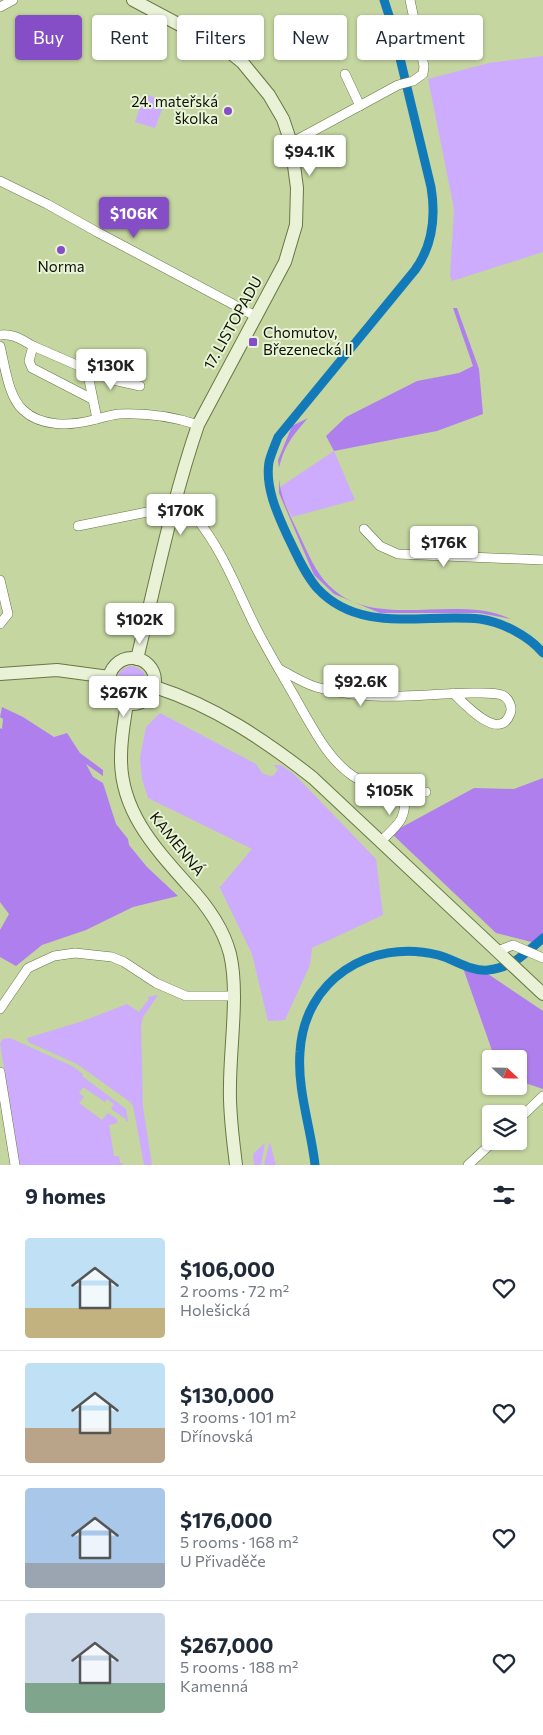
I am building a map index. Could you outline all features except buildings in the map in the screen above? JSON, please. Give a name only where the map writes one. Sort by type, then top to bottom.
[{"type":"street","points":[[0,7],[13,0]]},
{"type":"street","name":"17. LISTOPADU","points":[[133,0],[227,50],[242,62],[269,95],[282,119],[291,143],[297,188],[296,225],[285,262],[198,425],[172,515],[137,658]]},
{"type":"street","points":[[291,143],[398,85],[412,81],[423,74],[424,66],[410,0]]},
{"type":"street","points":[[345,74],[360,106]]},
{"type":"street","points":[[0,181],[47,204],[257,317]]},
{"type":"street","points":[[0,335],[7,334],[16,337],[109,379],[140,386]]},
{"type":"street","points":[[0,346],[10,388],[23,410],[39,420],[62,424],[116,414],[146,414],[173,417],[198,425]]},
{"type":"street","points":[[33,346],[29,361],[32,368],[92,399]]},
{"type":"street","points":[[87,370],[97,419]]},
{"type":"street","points":[[78,526],[152,512],[197,518],[211,536],[226,562],[256,628],[278,669],[330,755],[346,771],[359,780],[375,787],[405,792],[426,792]]},
{"type":"street","points":[[364,529],[380,546],[398,554],[543,560]]},
{"type":"street","points":[[0,580],[8,614],[0,624]]},
{"type":"street","points":[[137,658],[150,666],[155,679],[155,687],[152,694],[141,703],[127,704],[115,697],[111,691],[109,676],[112,670],[123,660],[137,658]]},
{"type":"street","points":[[278,669],[316,687],[362,695],[415,696],[453,693],[491,693],[504,696],[510,703],[511,713],[506,720],[498,724],[486,722],[453,693]]},
{"type":"street","points":[[0,674],[57,670],[109,676]]},
{"type":"street","points":[[155,687],[182,696],[253,733],[313,778],[522,975],[541,988]]},
{"type":"street","name":"KAMENNÁ","points":[[127,704],[121,758],[123,781],[128,801],[136,820],[148,837],[211,913],[222,933],[231,962],[233,996],[230,1087],[236,1165]]},
{"type":"street","points":[[381,841],[402,819],[406,806],[405,792]]},
{"type":"street","points":[[498,951],[513,945],[541,957]]},
{"type":"street","points":[[0,1009],[28,968],[54,956],[75,953],[112,957],[124,962],[156,983],[186,996],[233,996]]},
{"type":"street","points":[[0,1072],[15,1165]]},
{"type":"street","points":[[527,1111],[543,1096]]},
{"type":"street","points":[[468,1165],[484,1150]]},
{"type":"shaded area","points":[[543,56],[543,252],[452,281],[450,276],[454,209],[428,79],[489,63]]},
{"type":"shaded area","points":[[145,94],[165,101],[155,128],[135,122]]},
{"type":"shaded area","points":[[453,308],[457,308],[479,369],[483,414],[437,431],[334,451],[326,436],[346,417],[417,381],[459,373],[473,366]]},
{"type":"shaded area","points":[[308,418],[290,441],[279,468],[278,460],[292,426]]},
{"type":"shaded area","points":[[334,451],[355,500],[292,517],[282,497],[280,487]]},
{"type":"shaded area","points":[[279,479],[285,504],[312,562],[329,585],[346,599],[334,594],[314,575],[279,493]]},
{"type":"shaded area","points":[[347,599],[375,608],[390,610],[475,610],[490,612],[511,619],[479,613],[380,613]]},
{"type":"shaded area","points":[[131,666],[140,669],[145,674],[146,680],[142,691],[137,695],[131,696],[123,693],[131,685],[128,680],[117,683],[121,671]]},
{"type":"shaded area","points":[[2,707],[23,717],[54,737],[67,733],[80,753],[103,770],[103,776],[86,764],[93,777],[103,783],[116,824],[128,839],[129,845],[147,867],[178,896],[133,907],[86,930],[42,945],[16,966],[0,957],[0,930],[9,914],[0,902],[0,728],[2,729],[3,719],[0,717]]},
{"type":"shaded area","points":[[160,713],[256,764],[262,773],[270,776],[274,775],[278,769],[273,765],[281,765],[294,774],[376,859],[383,915],[312,948],[310,965],[285,1020],[268,1021],[252,954],[219,886],[252,849],[148,798],[142,779],[140,758],[146,727]]},
{"type":"shaded area","points":[[543,778],[543,945],[496,933],[391,833],[474,788],[514,789]]},
{"type":"shaded area","points":[[462,965],[473,970],[485,972],[543,1011],[543,1089],[528,1084],[528,1050],[492,1050]]},
{"type":"shaded area","points":[[158,995],[143,1017],[141,1026],[143,1107],[152,1165],[144,1165],[133,1106],[130,1102],[77,1064],[28,1042],[27,1038],[83,1021],[127,1004],[139,1012],[149,999],[147,997]]},
{"type":"shaded area","points":[[10,1038],[72,1066],[83,1074],[82,1076],[126,1109],[128,1121],[126,1122],[126,1119],[111,1109],[114,1104],[107,1099],[105,1102],[83,1087],[79,1093],[84,1097],[79,1103],[102,1120],[108,1113],[117,1119],[118,1123],[109,1125],[114,1156],[119,1156],[120,1163],[123,1163],[123,1165],[19,1165],[0,1043],[3,1039]]},
{"type":"shaded area","points":[[265,1143],[261,1165],[254,1165],[253,1154]]},
{"type":"shaded area","points":[[269,1144],[276,1165],[264,1165]]},
{"type":"waterway","points":[[384,0],[392,25],[431,187],[432,230],[426,251],[415,270],[278,437],[269,462],[270,490],[279,518],[304,569],[317,588],[334,603],[353,612],[373,617],[394,619],[480,619],[497,623],[523,636],[543,653]]},
{"type":"waterway","points":[[315,1165],[302,1095],[300,1052],[304,1026],[314,1004],[327,985],[345,970],[366,959],[388,953],[413,951],[438,955],[475,969],[497,969],[518,959],[543,938]]},
{"type":"place","name":"24. mateřská školka","points":[[228,111]]},
{"type":"place","name":"Norma","points":[[61,250]]},
{"type":"place","name":"Chomutov, Březenecká II","points":[[253,342]]}]
